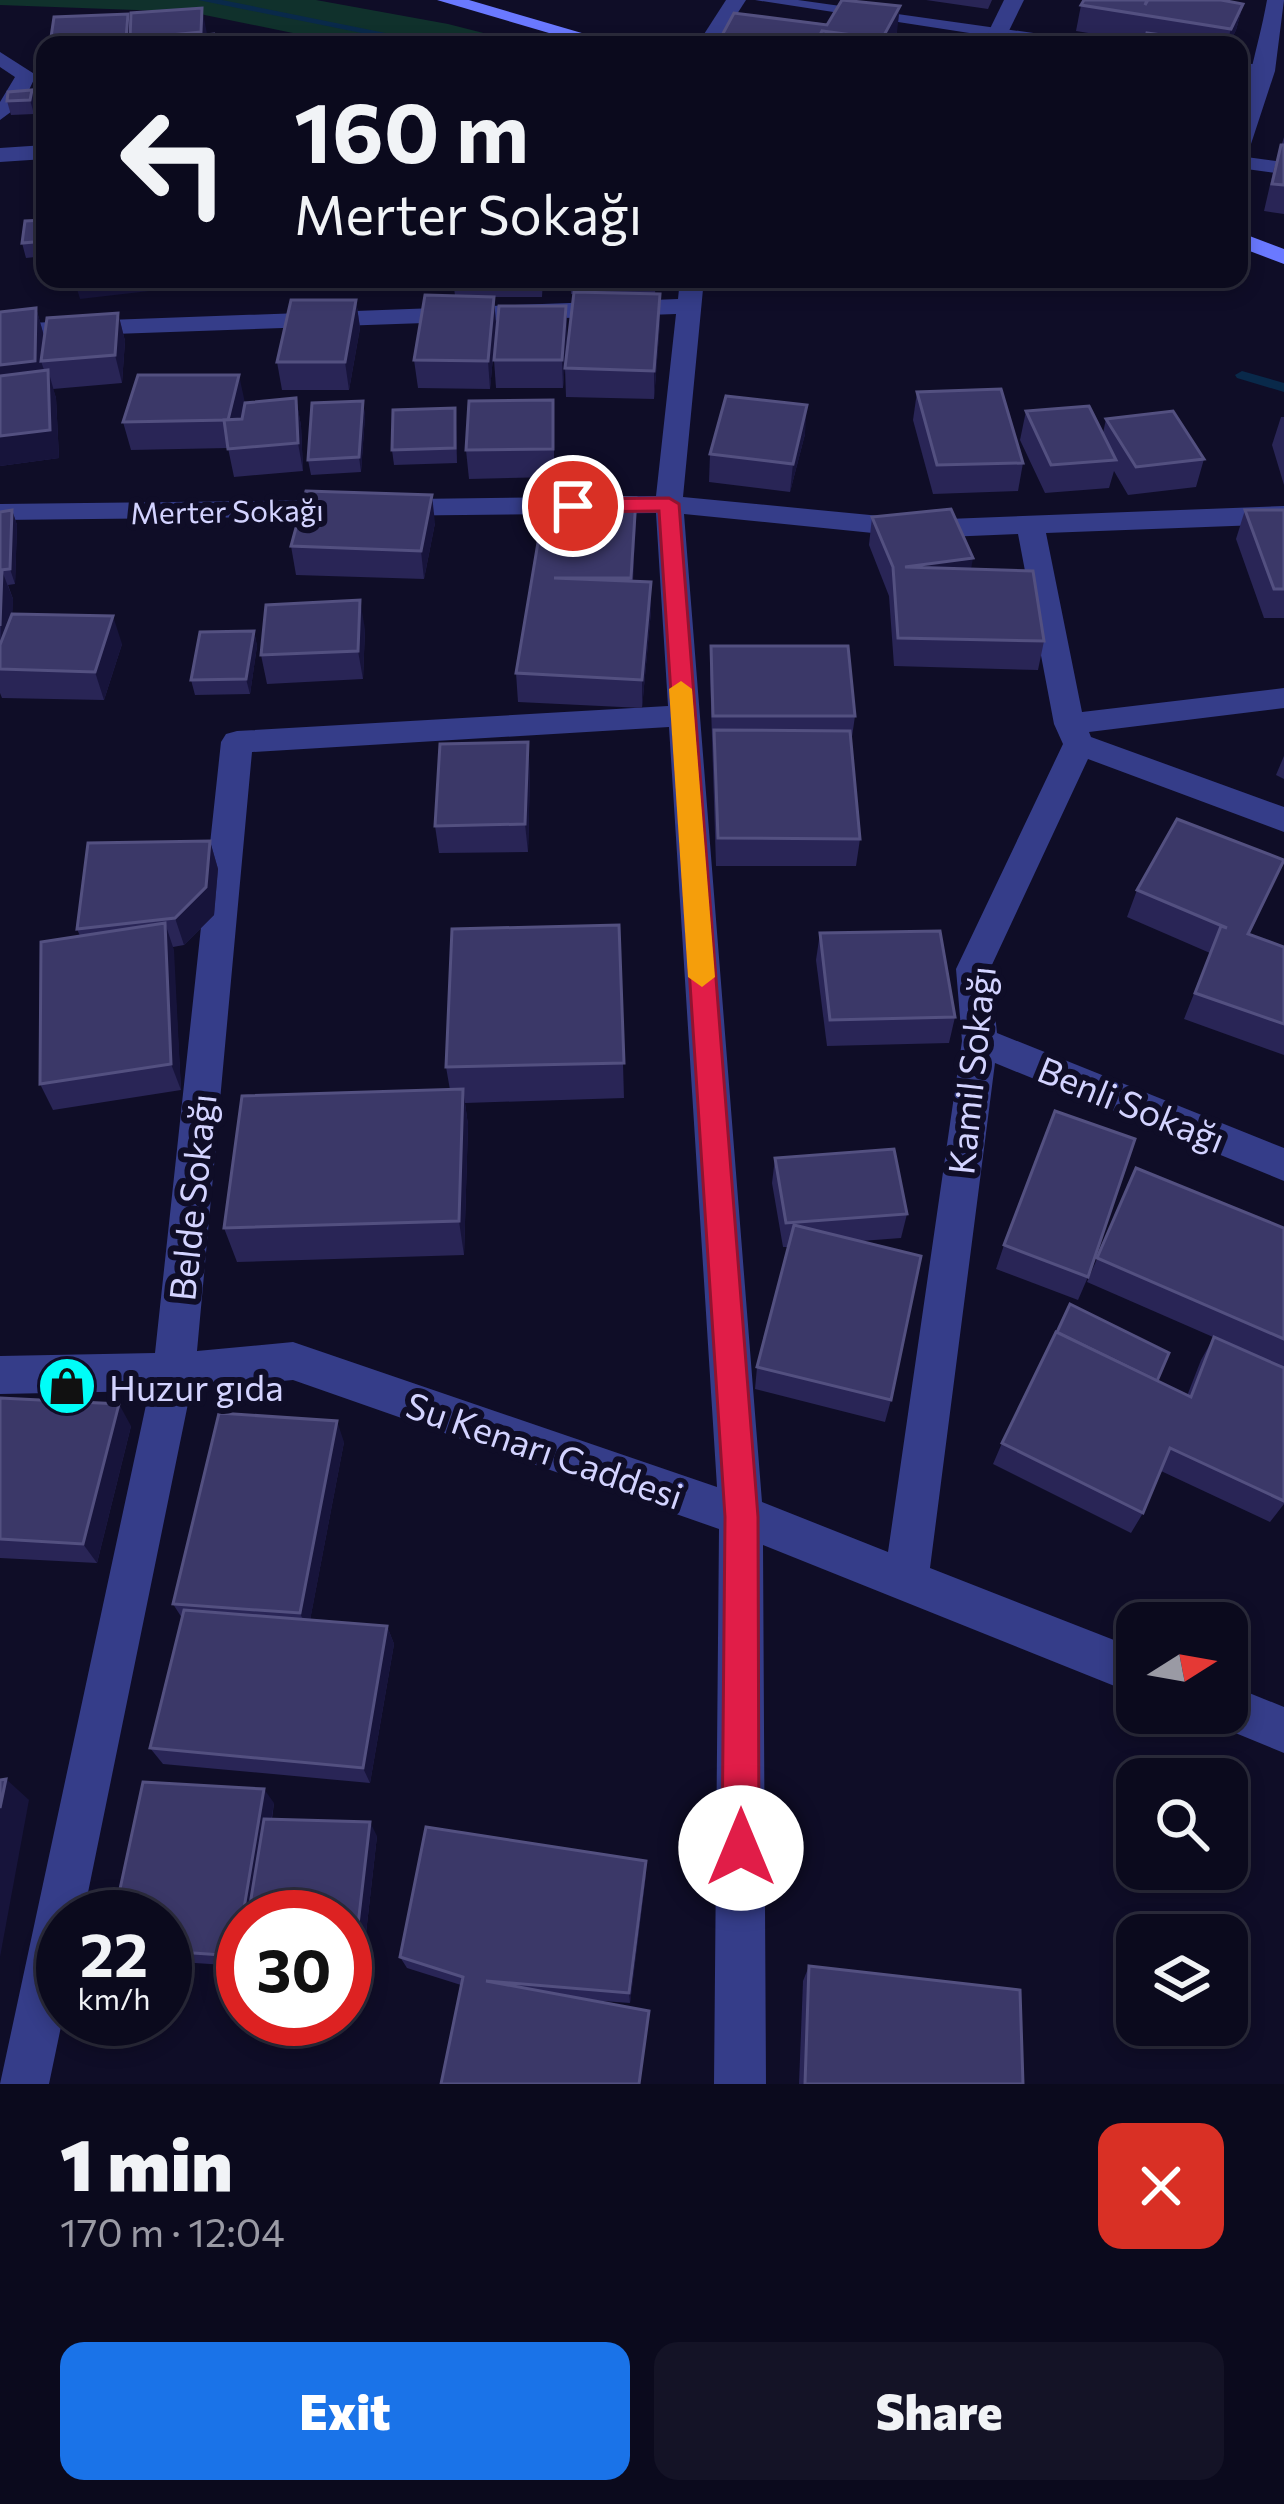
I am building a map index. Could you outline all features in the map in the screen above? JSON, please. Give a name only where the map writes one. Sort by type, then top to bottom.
[{"type":"street","points":[[447,0],[581,36]]},
{"type":"street","points":[[712,36],[736,0]]},
{"type":"street","points":[[996,36],[1014,0]]},
{"type":"street","points":[[1248,128],[1275,72],[1277,0]]},
{"type":"street","points":[[0,58],[26,75],[16,100],[0,115]]},
{"type":"street","points":[[0,155],[36,153]]},
{"type":"street","points":[[1248,243],[1284,257]]},
{"type":"street","points":[[0,331],[691,292],[669,504],[742,1517],[740,2084]]},
{"type":"street","name":"Merter Sokağı","points":[[0,512],[669,504],[922,529],[1284,515]]},
{"type":"street","points":[[1030,525],[1074,734]]},
{"type":"street","points":[[1074,734],[1284,698]]},
{"type":"street","name":"Belde Sokağı","points":[[23,2084],[174,1372],[237,742],[682,716]]},
{"type":"street","points":[[1074,734],[1284,820]]},
{"type":"street","name":"Kamil Sokağı","points":[[906,1581],[980,1041],[973,969],[1074,734]]},
{"type":"street","name":"Benli Sokağı","points":[[980,1041],[1284,1165]]},
{"type":"street","name":"Su Kenarı Caddesi","points":[[0,1375],[174,1372],[293,1361],[742,1517],[1116,1664]]},
{"type":"street","points":[[1248,1715],[1284,1730]]},
{"type":"lane","points":[[763,0],[977,36]]},
{"type":"lane","points":[[1248,163],[1284,168]]},
{"type":"green space","points":[[0,0],[316,0],[495,36],[307,36],[190,12],[0,5]]},
{"type":"building","points":[[842,0],[900,6],[884,36],[822,31],[820,36],[722,36],[734,13],[827,25]]},
{"type":"building","points":[[1084,0],[1243,4],[1231,29],[1081,5]]},
{"type":"building","points":[[202,8],[201,32],[130,36],[131,13]]},
{"type":"building","points":[[128,14],[126,36],[51,36],[54,17]]},
{"type":"building","points":[[32,90],[30,100],[7,101],[8,92]]},
{"type":"building","points":[[1284,145],[1284,185],[1272,184]]},
{"type":"building","points":[[36,220],[36,242],[22,243],[25,221]]},
{"type":"building","points":[[574,292],[660,294],[654,371],[565,368]]},
{"type":"building","points":[[425,295],[494,297],[488,361],[414,360]]},
{"type":"building","points":[[291,300],[356,300],[345,362],[277,362]]},
{"type":"building","points":[[499,306],[566,306],[562,360],[494,360]]},
{"type":"building","points":[[36,308],[35,361],[0,365],[0,312]]},
{"type":"building","points":[[118,313],[115,355],[41,361],[47,318]]},
{"type":"building","points":[[48,370],[50,430],[0,436],[0,376]]},
{"type":"building","points":[[138,375],[239,375],[228,420],[123,422]]},
{"type":"building","points":[[1001,389],[1023,463],[937,465],[917,392]]},
{"type":"building","points":[[726,396],[807,405],[793,464],[710,454]]},
{"type":"building","points":[[296,398],[298,443],[228,449],[224,420],[242,419],[245,403]]},
{"type":"building","points":[[553,400],[553,449],[466,450],[469,401]]},
{"type":"building","points":[[363,401],[359,457],[308,460],[312,403]]},
{"type":"building","points":[[1089,406],[1116,460],[1051,465],[1026,411]]},
{"type":"building","points":[[455,408],[455,448],[392,450],[393,410]]},
{"type":"building","points":[[1173,411],[1204,459],[1136,467],[1106,419]]},
{"type":"building","points":[[306,491],[432,495],[421,551],[291,546]]},
{"type":"building","points":[[546,495],[636,498],[631,578],[554,578],[651,582],[642,680],[516,673]]},
{"type":"building","points":[[951,509],[973,558],[905,567],[1033,571],[1044,641],[898,638],[893,567],[872,517]]},
{"type":"building","points":[[12,510],[10,569],[0,570],[0,512]]},
{"type":"building","points":[[1245,510],[1284,510],[1284,589],[1274,589]]},
{"type":"building","points":[[360,600],[358,651],[261,655],[266,605]]},
{"type":"building","points":[[12,614],[113,616],[95,672],[0,669],[0,645]]},
{"type":"building","points":[[254,631],[246,679],[191,680],[200,632]]},
{"type":"building","points":[[711,646],[848,646],[855,716],[713,716]]},
{"type":"building","points":[[714,730],[850,731],[860,839],[718,838]]},
{"type":"building","points":[[528,742],[525,824],[435,826],[440,744]]},
{"type":"building","points":[[1177,819],[1284,860],[1248,934],[1284,947],[1284,1024],[1195,993],[1221,926],[1227,928],[1137,890]]},
{"type":"building","points":[[210,841],[206,887],[175,918],[77,929],[88,843]]},
{"type":"building","points":[[165,923],[171,1064],[40,1084],[41,942]]},
{"type":"building","points":[[619,925],[624,1063],[446,1067],[452,929]]},
{"type":"building","points":[[940,931],[955,1017],[830,1020],[820,933]]},
{"type":"building","points":[[463,1089],[459,1221],[224,1228],[242,1096]]},
{"type":"building","points":[[1055,1111],[1135,1139],[1088,1277],[1004,1245]]},
{"type":"building","points":[[894,1149],[907,1214],[786,1223],[775,1158]]},
{"type":"building","points":[[1136,1168],[1284,1228],[1284,1339],[1097,1258]]},
{"type":"building","points":[[794,1225],[921,1256],[891,1400],[757,1367]]},
{"type":"building","points":[[1070,1304],[1169,1353],[1157,1381],[1057,1332]]},
{"type":"building","points":[[1056,1332],[1191,1397],[1214,1337],[1284,1368],[1284,1501],[1170,1448],[1143,1513],[1002,1443]]},
{"type":"building","points":[[0,1398],[119,1404],[83,1544],[0,1539]]},
{"type":"building","points":[[219,1413],[337,1421],[300,1613],[173,1604]]},
{"type":"building","points":[[184,1610],[387,1626],[363,1768],[150,1748]]},
{"type":"building","points":[[143,1782],[264,1789],[247,1890],[216,1890],[216,1955],[192,1953],[192,1890],[120,1890]]},
{"type":"building","points":[[264,1819],[370,1822],[362,1890],[252,1890]]},
{"type":"building","points":[[426,1827],[646,1861],[629,1993],[486,1981],[649,2011],[639,2084],[441,2084],[463,1977],[400,1957]]},
{"type":"building","points":[[809,1966],[1020,1990],[1023,2084],[805,2084]]},
{"type":"waterway","points":[[204,0],[392,36]]},
{"type":"waterway","points":[[1242,375],[1284,388]]},
{"type":"slow traffic","points":[[681,689],[702,977]]},
{"type":"place","name":"Huzur gıda","points":[[67,1386]]},
{"type":"route","points":[[573,506],[669,504],[742,1517],[741,1848]]}]
